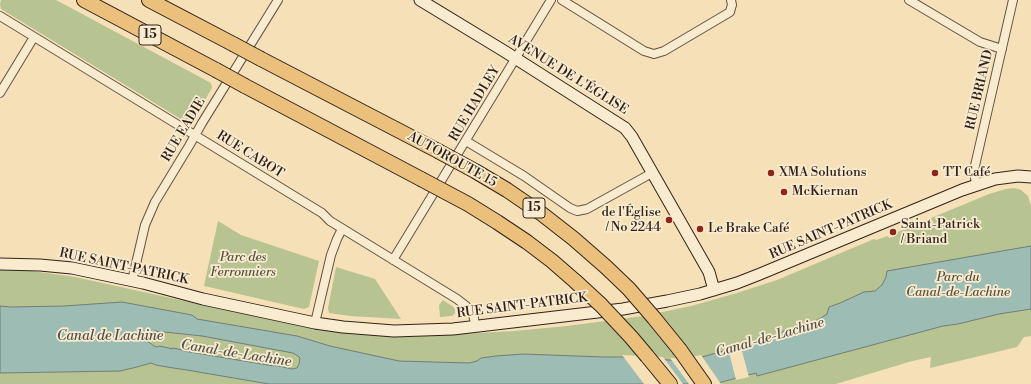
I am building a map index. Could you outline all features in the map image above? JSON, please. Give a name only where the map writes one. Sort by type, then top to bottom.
[{"type":"highway","name":"15","points":[[84,0],[468,204],[497,222],[527,242],[575,281],[631,337],[670,384]]},
{"type":"highway","name":"AUTOROUTE 15","points":[[149,0],[438,151],[475,171],[517,197],[552,222],[620,280],[667,334],[703,381]]},
{"type":"highway","points":[[647,356],[663,384]]},
{"type":"main road","name":"AVENUE DE L'ÉGLISE","points":[[420,0],[626,128],[709,272],[714,290]]},
{"type":"main road","name":"RUE SAINT-PATRICK","points":[[0,264],[66,267],[203,298],[348,328],[390,330],[453,329],[623,309],[674,300],[714,290],[772,269],[976,185],[995,179],[1018,176],[1031,177]]},
{"type":"street","name":"RUE EADIE","points":[[132,281],[143,232],[149,214],[161,191],[278,0]]},
{"type":"street","name":"RUE HADLEY","points":[[394,260],[551,0]]},
{"type":"street","points":[[562,0],[644,51],[654,54],[664,51],[730,12],[732,5],[730,0]]},
{"type":"street","points":[[909,0],[980,42],[1002,49]]},
{"type":"street","name":"RUE BRIAND","points":[[976,185],[974,170],[1013,0]]},
{"type":"street","name":"RUE CABOT","points":[[0,16],[322,214],[330,221],[463,304],[472,313],[475,326]]},
{"type":"street","points":[[0,93],[34,37]]},
{"type":"street","points":[[466,141],[524,176],[570,208],[577,211],[587,209],[652,173]]},
{"type":"street","points":[[315,322],[332,252],[342,228]]},
{"type":"green space","points":[[1,0],[56,0],[211,83],[212,88],[192,122],[189,124],[1,9]]},
{"type":"green space","name":"Parc du Canal-de-Lachine","points":[[1014,188],[1021,190],[1028,196],[1031,206],[1031,336],[1024,337],[1017,347],[930,368],[931,357],[912,361],[836,384],[0,384],[0,270],[32,271],[75,277],[299,326],[350,334],[406,337],[514,331],[643,316],[691,306],[737,293],[777,280],[874,239],[876,240],[888,236],[889,238],[894,236],[893,235],[895,233],[989,194]]},
{"type":"green space","name":"Parc des Ferronniers","points":[[218,221],[241,235],[319,261],[309,307],[304,309],[204,286]]},
{"type":"green space","points":[[336,267],[375,279],[401,319],[350,316],[329,313],[328,308]]},
{"type":"green space","points":[[443,300],[455,308],[455,313],[452,316],[440,317],[439,305]]},
{"type":"water","name":"Canal de Lachine","points":[[1031,246],[1031,309],[943,326],[757,376],[756,373],[714,384],[269,384],[151,363],[120,371],[0,373],[0,306],[64,306],[122,302],[192,315],[197,319],[297,336],[330,346],[399,361],[469,363],[477,361],[481,358],[523,354],[687,360],[774,338],[785,330],[792,329],[801,331],[827,314],[829,307],[864,292],[875,291],[882,285],[887,271]],"holes":[[[155,331],[202,336],[293,353],[300,358],[299,364],[297,368],[292,369],[172,348],[158,347],[146,340],[147,334]]]},
{"type":"pier","points":[[740,344],[749,377],[736,380],[728,348]]},
{"type":"pier","points":[[622,355],[663,357],[683,384],[644,384]]},
{"type":"pier","points":[[701,355],[721,384],[689,384],[670,358],[686,358]]},
{"type":"place","name":"XMA Solutions","points":[[771,173]]},
{"type":"place","name":"TT Café","points":[[935,173]]},
{"type":"place","name":"McKiernan","points":[[784,192]]},
{"type":"place","name":"de l'Église / No 2244","points":[[669,220]]},
{"type":"place","name":"Le Brake Café","points":[[700,229]]},
{"type":"place","name":"Saint-Patrick / Briand","points":[[893,232]]},
{"type":"water label","name":"Canal-de-Lachine","points":[[770,338]]},
{"type":"water label","name":"Canal-de-Lachine","points":[[236,354]]}]
